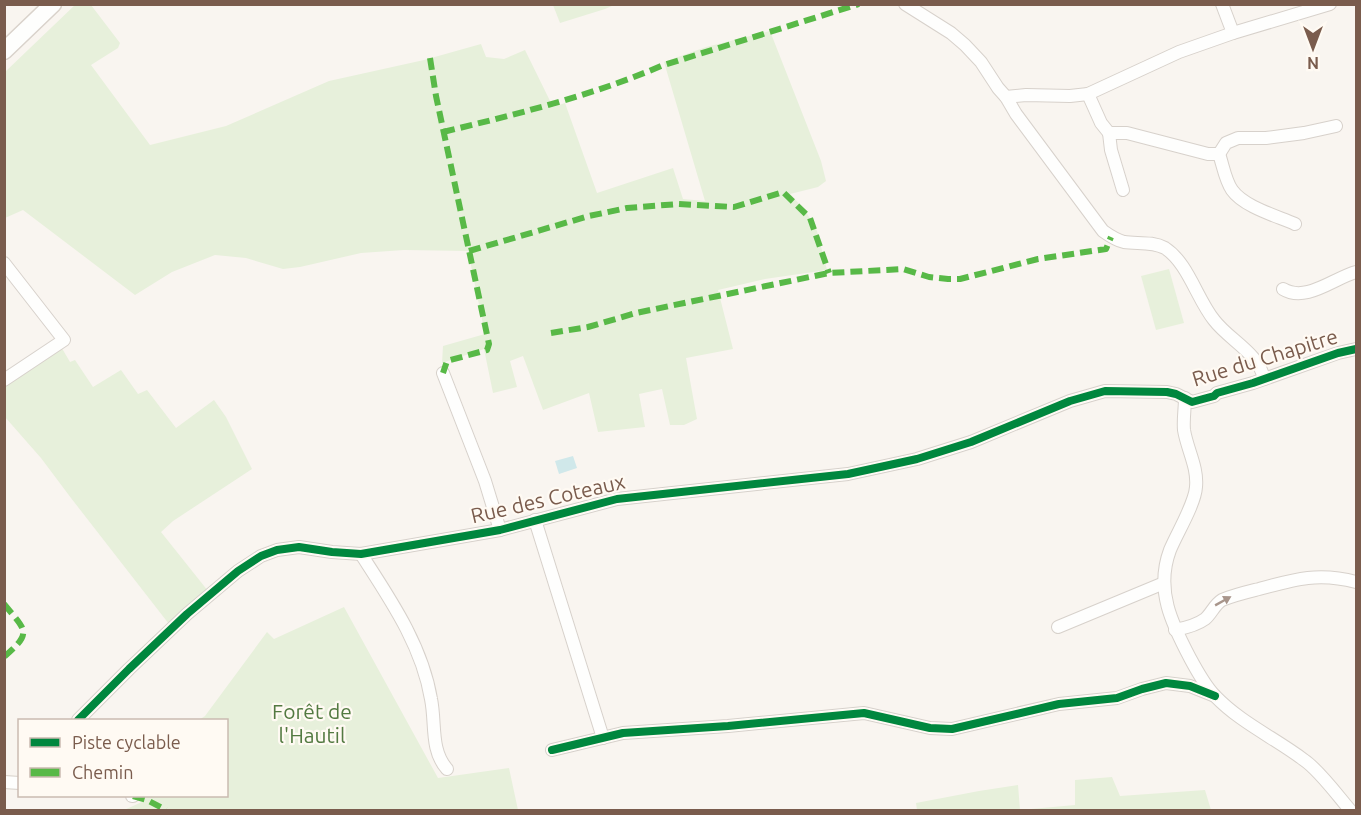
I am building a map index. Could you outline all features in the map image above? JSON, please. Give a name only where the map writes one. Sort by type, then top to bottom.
[{"type":"main road","points":[[4,51],[53,4]]},
{"type":"street","points":[[905,4],[951,33],[981,62],[1085,209],[1104,231],[1121,241],[1151,244],[1164,248],[1181,264],[1215,322],[1254,358],[1262,370],[1264,379]]},
{"type":"street","points":[[1222,4],[1233,33]]},
{"type":"street","points":[[1006,97],[1088,94],[1179,52],[1330,4]]},
{"type":"street","points":[[1088,94],[1101,123],[1109,134],[1111,150],[1123,190]]},
{"type":"street","points":[[1295,224],[1239,197],[1232,190],[1219,154],[1226,143],[1238,138],[1304,134],[1336,126]]},
{"type":"street","points":[[1109,134],[1127,133],[1208,154],[1219,154]]},
{"type":"street","points":[[4,263],[64,340],[4,380]]},
{"type":"street","points":[[1283,289],[1289,293],[1306,292],[1356,272]]},
{"type":"street","name":"Rue du Chapitre","points":[[1185,398],[1192,402],[1214,396],[1217,393],[1356,349]]},
{"type":"street","points":[[443,373],[485,481],[500,530]]},
{"type":"street","name":"Rue des Coteaux","points":[[79,719],[188,614],[238,571],[261,556],[277,550],[299,547],[361,554],[500,530],[617,499],[848,474],[917,459],[971,442],[1070,401],[1105,391],[1161,391],[1185,398]]},
{"type":"street","points":[[1185,398],[1184,429],[1196,473],[1196,488],[1194,499],[1169,553],[1164,583],[1167,605],[1175,630],[1197,671],[1215,696],[1250,725],[1306,761],[1350,810]]},
{"type":"street","points":[[535,520],[603,738]]},
{"type":"street","points":[[361,554],[395,606],[426,675],[432,701],[434,735],[439,761],[447,770]]},
{"type":"street","points":[[1175,630],[1205,619],[1215,605],[1222,600],[1278,583],[1304,577],[1329,576],[1356,582]]},
{"type":"street","points":[[1058,627],[1164,583]]},
{"type":"street","points":[[552,750],[623,733],[864,713],[930,728],[952,729],[1059,704],[1117,698],[1166,683],[1190,686],[1215,696]]},
{"type":"green space","points":[[76,4],[91,5],[120,43],[118,48],[91,65],[150,145],[226,126],[329,81],[424,60],[481,44],[486,57],[504,59],[525,50],[553,107],[565,103],[597,193],[673,168],[683,199],[705,201],[664,62],[706,47],[770,31],[821,161],[826,181],[818,187],[790,194],[805,210],[817,231],[827,270],[765,279],[718,290],[733,349],[686,358],[697,419],[684,425],[670,425],[662,389],[639,394],[645,427],[598,432],[589,393],[543,410],[523,356],[510,361],[517,387],[493,393],[484,349],[442,363],[443,346],[485,334],[468,251],[404,250],[361,253],[283,269],[246,258],[215,255],[172,272],[135,295],[23,210],[5,218],[5,72]]},
{"type":"green space","points":[[553,5],[614,5],[560,23]]},
{"type":"green space","points":[[1169,269],[1184,323],[1156,330],[1141,276]]},
{"type":"green space","points":[[60,345],[70,362],[75,360],[93,387],[121,370],[138,394],[147,390],[176,428],[214,400],[226,417],[252,469],[173,521],[161,532],[208,591],[169,624],[41,458],[5,417],[4,384]]},
{"type":"green space","name":"Forêt de l'Hautil","points":[[344,607],[438,778],[509,768],[518,810],[124,810],[142,802],[144,797],[228,797],[228,719],[200,719],[267,632],[274,639]]},
{"type":"green space","points":[[1112,777],[1120,796],[1205,790],[1211,810],[1020,810],[1075,805],[1075,780]]},
{"type":"green space","points":[[1018,785],[1020,810],[917,810],[916,803]]},
{"type":"water","points":[[573,456],[577,468],[559,474],[555,461]]},
{"type":"marked path","points":[[443,132],[581,95],[661,66],[859,4]]},
{"type":"marked path","points":[[430,58],[436,96],[489,344],[487,350],[447,361],[443,373]]},
{"type":"marked path","points":[[469,251],[589,216],[627,208],[678,204],[734,207],[783,192],[810,218],[829,273]]},
{"type":"marked path","points":[[551,333],[588,327],[636,313],[829,273],[903,269],[929,277],[960,279],[1038,259],[1106,249],[1111,237]]},
{"type":"marked path","points":[[4,604],[23,631],[19,642],[4,657]]},
{"type":"marked path","points":[[136,797],[166,810]]},
{"type":"cycle path","points":[[79,719],[187,614],[238,571],[261,556],[277,550],[299,547],[361,554],[500,530],[617,499],[848,474],[917,459],[971,442],[1070,401],[1105,391],[1167,392],[1192,402],[1356,349]]},
{"type":"cycle path","points":[[552,750],[623,733],[864,713],[930,728],[952,729],[1059,704],[1117,698],[1166,683],[1190,686],[1215,696]]}]
